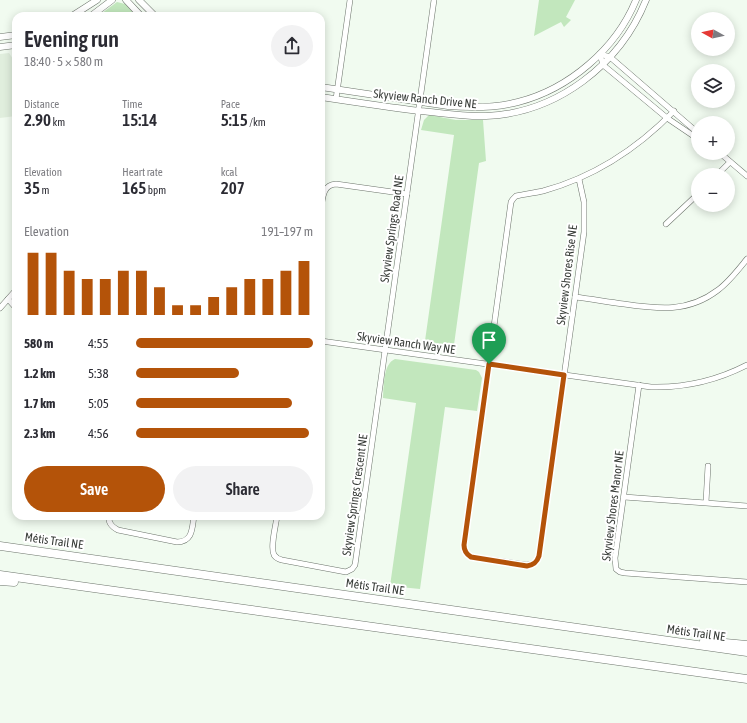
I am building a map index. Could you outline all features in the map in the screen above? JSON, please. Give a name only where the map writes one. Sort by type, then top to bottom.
[{"type":"main road","name":"Métis Trail NE","points":[[0,546],[747,652]]},
{"type":"main road","points":[[0,575],[747,679]]},
{"type":"main road","points":[[0,581],[50,586],[71,585]]},
{"type":"main road","points":[[564,626],[747,645]]},
{"type":"main road","points":[[693,672],[747,683]]},
{"type":"main road","points":[[715,675],[747,676]]},
{"type":"street","points":[[78,12],[97,0]]},
{"type":"street","points":[[96,12],[112,0]]},
{"type":"street","points":[[126,0],[137,12]]},
{"type":"street","points":[[139,0],[151,12]]},
{"type":"street","points":[[336,99],[350,0]]},
{"type":"street","name":"Skyview Springs Road NE","points":[[385,350],[434,0]]},
{"type":"street","name":"Skyview Ranch Drive NE","points":[[325,88],[420,102],[466,107],[488,107],[518,102],[561,84],[585,67],[600,54],[618,32],[636,0]]},
{"type":"street","name":"Skyview Ranch Drive NE","points":[[325,98],[419,111],[473,116],[501,115],[523,110],[548,101],[574,88],[603,64],[628,34],[646,0]]},
{"type":"street","points":[[0,37],[12,36]]},
{"type":"street","points":[[0,47],[12,46]]},
{"type":"street","points":[[600,54],[610,57],[691,126]]},
{"type":"street","points":[[600,54],[603,64],[667,118],[691,134]]},
{"type":"street","points":[[489,364],[512,199],[521,195],[543,191],[579,179],[602,168],[629,151],[674,111]]},
{"type":"street","points":[[724,168],[730,162],[747,176]]},
{"type":"street","name":"Skyview Shores Rise NE","points":[[489,364],[464,550],[471,557],[527,566],[535,563],[539,556],[575,297],[585,216],[584,202],[579,179]]},
{"type":"street","points":[[325,190],[331,184],[336,184],[407,194]]},
{"type":"street","points":[[666,224],[691,201]]},
{"type":"street","points":[[575,297],[654,308],[669,309],[686,306],[702,300],[718,291],[747,259]]},
{"type":"street","points":[[0,308],[12,294]]},
{"type":"street","points":[[8,299],[12,304]]},
{"type":"street","name":"Skyview Ranch Way NE","points":[[325,342],[564,375],[665,387],[699,384],[747,365]]},
{"type":"street","name":"Skyview Springs Crescent NE","points":[[276,520],[273,546],[273,553],[276,558],[346,572],[352,569],[355,565],[385,350]]},
{"type":"street","name":"Skyview Shores Manor NE","points":[[639,385],[615,558],[616,569],[625,573],[747,582]]},
{"type":"street","points":[[706,502],[708,466]]},
{"type":"street","points":[[624,497],[747,506]]},
{"type":"street","points":[[109,520],[112,526],[118,530],[177,542],[184,542],[189,538],[192,531],[193,520]]},
{"type":"shaded area","points":[[9,53],[12,58],[12,116],[0,118],[0,54]]},
{"type":"green space","points":[[539,0],[575,0],[566,17],[571,20],[564,27],[561,22],[534,36]]},
{"type":"green space","points":[[117,2],[125,4],[132,12],[103,12]]},
{"type":"green space","points":[[429,115],[456,120],[483,120],[486,161],[479,163],[453,352],[424,348],[454,135],[421,130],[424,120]]},
{"type":"green space","points":[[395,359],[476,370],[482,378],[477,411],[445,407],[420,589],[390,586],[416,403],[383,398],[386,370]]},
{"type":"route","points":[[489,364],[564,375],[539,556],[538,561],[527,566],[471,557],[464,550],[489,364]]}]
